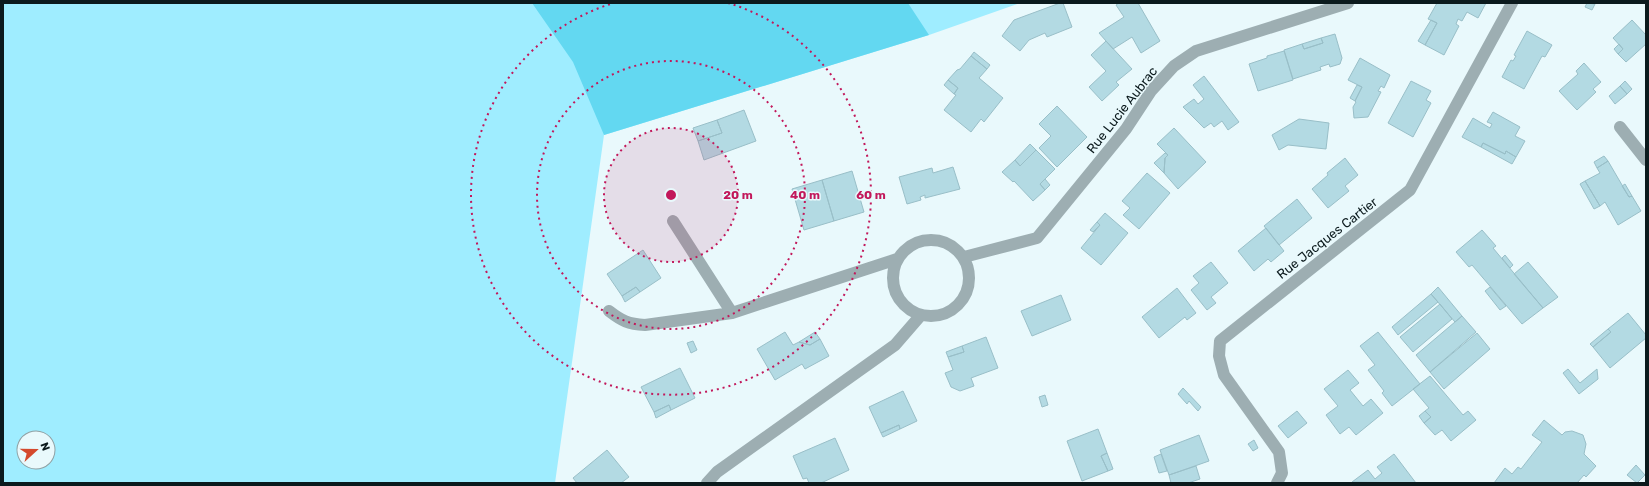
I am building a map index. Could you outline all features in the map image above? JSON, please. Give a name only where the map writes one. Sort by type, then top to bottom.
[{"type":"street","name":"Rue Lucie Aubrac","points":[[964,257],[1037,238],[1126,129],[1151,91],[1174,66],[1196,52],[1348,3]]},
{"type":"street","name":"Rue Jacques Cartier","points":[[1277,483],[1282,473],[1279,452],[1224,375],[1219,356],[1220,341],[1410,190],[1512,3]]},
{"type":"street","points":[[1620,127],[1646,160]]},
{"type":"street","points":[[673,221],[732,313]]},
{"type":"street","points":[[934,239],[950,244],[964,257],[970,277],[967,293],[953,310],[940,316],[921,316],[906,308],[897,296],[893,283],[892,272],[897,259],[903,250],[914,243],[921,240],[934,239]]},
{"type":"street","points":[[609,311],[622,321],[645,325],[732,313],[897,259]]},
{"type":"street","points":[[707,483],[718,472],[895,345],[921,316]]},
{"type":"shaded area","points":[[3,3],[1020,3],[929,35],[604,135],[555,483],[3,483]]},
{"type":"shaded area","points":[[532,3],[908,3],[929,35],[604,135],[573,62]]},
{"type":"building","points":[[1063,3],[1072,27],[1047,37],[1045,33],[1029,40],[1020,51],[1002,36],[1014,20]]},
{"type":"building","points":[[1119,3],[1138,3],[1160,41],[1141,53],[1132,37],[1113,49],[1099,33],[1124,17],[1116,5]]},
{"type":"building","points":[[1437,3],[1486,3],[1478,18],[1467,12],[1462,21],[1458,19],[1456,24],[1459,26],[1444,55],[1425,45],[1437,23],[1428,19]]},
{"type":"building","points":[[1587,3],[1595,4],[1592,10],[1585,7]]},
{"type":"building","points":[[1431,20],[1437,23],[1425,45],[1418,41]]},
{"type":"building","points":[[1632,20],[1646,35],[1646,44],[1626,62],[1618,54],[1623,49],[1613,38]]},
{"type":"building","points":[[1527,31],[1552,45],[1545,57],[1542,56],[1524,89],[1502,77],[1511,60],[1513,61],[1516,56],[1514,55]]},
{"type":"building","points":[[1335,34],[1342,58],[1340,64],[1330,67],[1329,64],[1320,67],[1321,70],[1293,79],[1284,50],[1302,44],[1304,49],[1323,43],[1321,38]]},
{"type":"building","points":[[1321,38],[1323,43],[1304,49],[1302,44]]},
{"type":"building","points":[[1106,41],[1132,69],[1116,82],[1119,85],[1102,101],[1089,87],[1106,71],[1091,55]]},
{"type":"building","points":[[1619,44],[1623,49],[1618,54],[1614,49]]},
{"type":"building","points":[[1284,51],[1293,80],[1258,91],[1249,64],[1267,58],[1267,56]]},
{"type":"building","points":[[974,52],[990,65],[987,69],[971,56]]},
{"type":"building","points":[[971,56],[987,69],[979,78],[1003,98],[984,122],[981,119],[971,132],[944,110],[956,95],[954,94],[958,88],[948,80]]},
{"type":"building","points":[[1360,58],[1390,75],[1384,88],[1381,86],[1378,91],[1381,92],[1368,117],[1354,118],[1353,107],[1362,87],[1348,80]]},
{"type":"building","points":[[1584,63],[1601,82],[1593,89],[1596,92],[1577,110],[1559,91],[1578,74],[1576,71]]},
{"type":"building","points":[[1204,76],[1239,122],[1228,130],[1222,121],[1214,127],[1211,123],[1204,128],[1183,107],[1194,99],[1198,104],[1204,99],[1193,85]]},
{"type":"building","points":[[948,80],[958,88],[954,94],[944,85]]},
{"type":"building","points":[[1411,81],[1431,91],[1426,100],[1431,103],[1413,137],[1388,123]]},
{"type":"building","points":[[1625,81],[1632,89],[1627,94],[1620,86]]},
{"type":"building","points":[[1357,85],[1362,87],[1355,101],[1350,98]]},
{"type":"building","points":[[1620,86],[1627,94],[1615,104],[1609,96]]},
{"type":"building","points":[[1057,106],[1087,137],[1057,167],[1039,148],[1051,136],[1039,124]]},
{"type":"building","points":[[744,110],[756,141],[704,160],[698,141],[722,133],[717,120]]},
{"type":"building","points":[[1493,112],[1520,127],[1515,136],[1525,141],[1516,157],[1506,151],[1505,154],[1483,143],[1481,147],[1462,137],[1473,118],[1490,128],[1492,124],[1487,122]]},
{"type":"building","points":[[1299,119],[1329,123],[1326,149],[1288,145],[1279,150],[1272,135]]},
{"type":"building","points":[[717,120],[722,133],[698,141],[693,128]]},
{"type":"building","points":[[1174,128],[1206,162],[1178,189],[1164,173],[1165,158],[1168,155],[1157,144]]},
{"type":"building","points":[[1483,143],[1505,154],[1506,151],[1516,157],[1512,164],[1481,147]]},
{"type":"building","points":[[1030,144],[1036,150],[1020,166],[1015,160]]},
{"type":"building","points":[[1036,150],[1055,169],[1040,184],[1045,190],[1033,201],[1014,181],[1013,182],[1002,172],[1015,160],[1020,166]]},
{"type":"building","points":[[1165,153],[1168,155],[1165,158],[1164,173],[1154,163]]},
{"type":"building","points":[[1604,156],[1608,161],[1597,168],[1594,162]]},
{"type":"building","points":[[1345,158],[1358,175],[1345,186],[1349,191],[1328,208],[1312,189],[1328,175],[1327,173]]},
{"type":"building","points":[[1608,161],[1629,197],[1632,196],[1641,211],[1618,225],[1605,202],[1600,206],[1585,181],[1600,173],[1597,168]]},
{"type":"building","points":[[953,167],[960,189],[925,198],[925,195],[920,197],[921,200],[907,204],[899,177],[932,168],[933,173]]},
{"type":"building","points":[[852,171],[864,212],[834,221],[822,180]]},
{"type":"building","points":[[1147,173],[1170,193],[1139,229],[1123,215],[1130,208],[1122,201]]},
{"type":"building","points":[[1045,179],[1050,185],[1045,190],[1040,184]]},
{"type":"building","points":[[822,180],[834,221],[804,230],[792,189]]},
{"type":"building","points":[[1585,181],[1600,206],[1594,209],[1580,184]]},
{"type":"building","points":[[1625,184],[1632,196],[1629,197],[1622,186]]},
{"type":"building","points":[[1297,199],[1312,218],[1279,245],[1264,226]]},
{"type":"building","points":[[1105,213],[1128,233],[1101,265],[1081,248],[1100,225],[1097,222]]},
{"type":"building","points":[[1097,222],[1100,225],[1093,232],[1090,230]]},
{"type":"building","points":[[1266,228],[1284,251],[1271,262],[1268,259],[1254,271],[1238,251]]},
{"type":"building","points":[[1482,230],[1496,246],[1493,248],[1543,308],[1522,324],[1472,265],[1469,267],[1456,252]]},
{"type":"building","points":[[643,250],[661,278],[640,292],[636,287],[622,296],[607,274]]},
{"type":"building","points":[[1505,255],[1513,265],[1510,268],[1502,258]]},
{"type":"building","points":[[1211,262],[1228,283],[1211,297],[1216,303],[1207,310],[1191,290],[1199,283],[1193,276]]},
{"type":"building","points":[[1528,262],[1558,297],[1543,308],[1514,274]]},
{"type":"building","points":[[636,287],[640,292],[625,302],[622,296]]},
{"type":"building","points":[[1438,287],[1462,316],[1455,322],[1431,294]]},
{"type":"building","points":[[1490,287],[1506,306],[1500,310],[1485,291]]},
{"type":"building","points":[[1177,288],[1196,313],[1187,320],[1185,317],[1159,338],[1142,317]]},
{"type":"building","points":[[1431,294],[1438,302],[1398,335],[1392,327]]},
{"type":"building","points":[[1061,295],[1071,320],[1032,336],[1021,311]]},
{"type":"building","points":[[1440,304],[1452,319],[1413,352],[1400,337]]},
{"type":"building","points":[[1628,313],[1646,335],[1646,338],[1610,368],[1593,347],[1611,332],[1608,329]]},
{"type":"building","points":[[1462,316],[1476,332],[1430,372],[1416,355]]},
{"type":"building","points":[[1608,329],[1611,332],[1593,347],[1590,344]]},
{"type":"building","points":[[785,332],[793,345],[799,342],[810,345],[820,339],[829,356],[805,369],[802,364],[775,380],[757,349]]},
{"type":"building","points":[[815,332],[820,339],[810,345],[799,342]]},
{"type":"building","points":[[1378,332],[1420,384],[1392,406],[1382,393],[1384,391],[1368,370],[1375,365],[1360,346]]},
{"type":"building","points":[[1477,333],[1490,349],[1444,389],[1430,372]]},
{"type":"building","points":[[986,337],[998,368],[971,378],[974,386],[960,391],[951,387],[945,373],[953,370],[948,357],[964,352],[962,346]]},
{"type":"building","points":[[693,341],[697,350],[691,353],[687,343]]},
{"type":"building","points":[[962,346],[964,352],[948,357],[946,352]]},
{"type":"building","points":[[680,368],[695,398],[671,410],[669,405],[654,412],[641,387]]},
{"type":"building","points":[[1568,369],[1580,383],[1597,369],[1598,379],[1579,394],[1563,373]]},
{"type":"building","points":[[1348,370],[1359,383],[1350,390],[1363,406],[1371,399],[1383,413],[1356,435],[1349,427],[1340,434],[1326,415],[1338,406],[1324,389]]},
{"type":"building","points":[[1430,376],[1463,415],[1468,411],[1476,420],[1451,441],[1442,430],[1435,435],[1424,423],[1431,417],[1425,411],[1429,408],[1413,389]]},
{"type":"building","points":[[1183,388],[1201,407],[1198,411],[1189,401],[1187,404],[1178,394]]},
{"type":"building","points":[[903,391],[917,421],[900,429],[899,425],[881,433],[869,407]]},
{"type":"building","points":[[1045,395],[1048,405],[1042,407],[1039,397]]},
{"type":"building","points":[[669,405],[671,410],[656,418],[654,412]]},
{"type":"building","points":[[1297,411],[1307,423],[1288,438],[1278,426]]},
{"type":"building","points":[[1425,411],[1431,417],[1424,423],[1419,416]]},
{"type":"building","points":[[1544,420],[1562,435],[1565,432],[1572,431],[1583,435],[1586,444],[1584,454],[1596,466],[1586,477],[1584,475],[1577,483],[1494,483],[1505,468],[1512,474],[1518,467],[1521,469],[1542,442],[1532,435]]},
{"type":"building","points":[[899,425],[900,429],[883,437],[881,433]]},
{"type":"building","points":[[1098,429],[1107,453],[1101,456],[1108,471],[1082,481],[1067,441]]},
{"type":"building","points":[[1199,435],[1209,461],[1169,475],[1160,450]]},
{"type":"building","points":[[835,438],[849,470],[821,483],[809,483],[807,478],[803,479],[793,456]]},
{"type":"building","points":[[1254,440],[1258,448],[1253,451],[1248,444]]},
{"type":"building","points":[[607,450],[629,477],[621,483],[577,483],[573,478]]},
{"type":"building","points":[[1107,453],[1113,469],[1108,471],[1101,456]]},
{"type":"building","points":[[1161,454],[1167,471],[1159,473],[1154,457]]},
{"type":"building","points":[[1394,454],[1416,483],[1352,482],[1368,470],[1375,479],[1382,473],[1377,467]]},
{"type":"building","points":[[1636,465],[1645,475],[1637,483],[1627,475]]},
{"type":"building","points":[[1196,466],[1200,479],[1188,483],[1171,483],[1169,475]]}]
